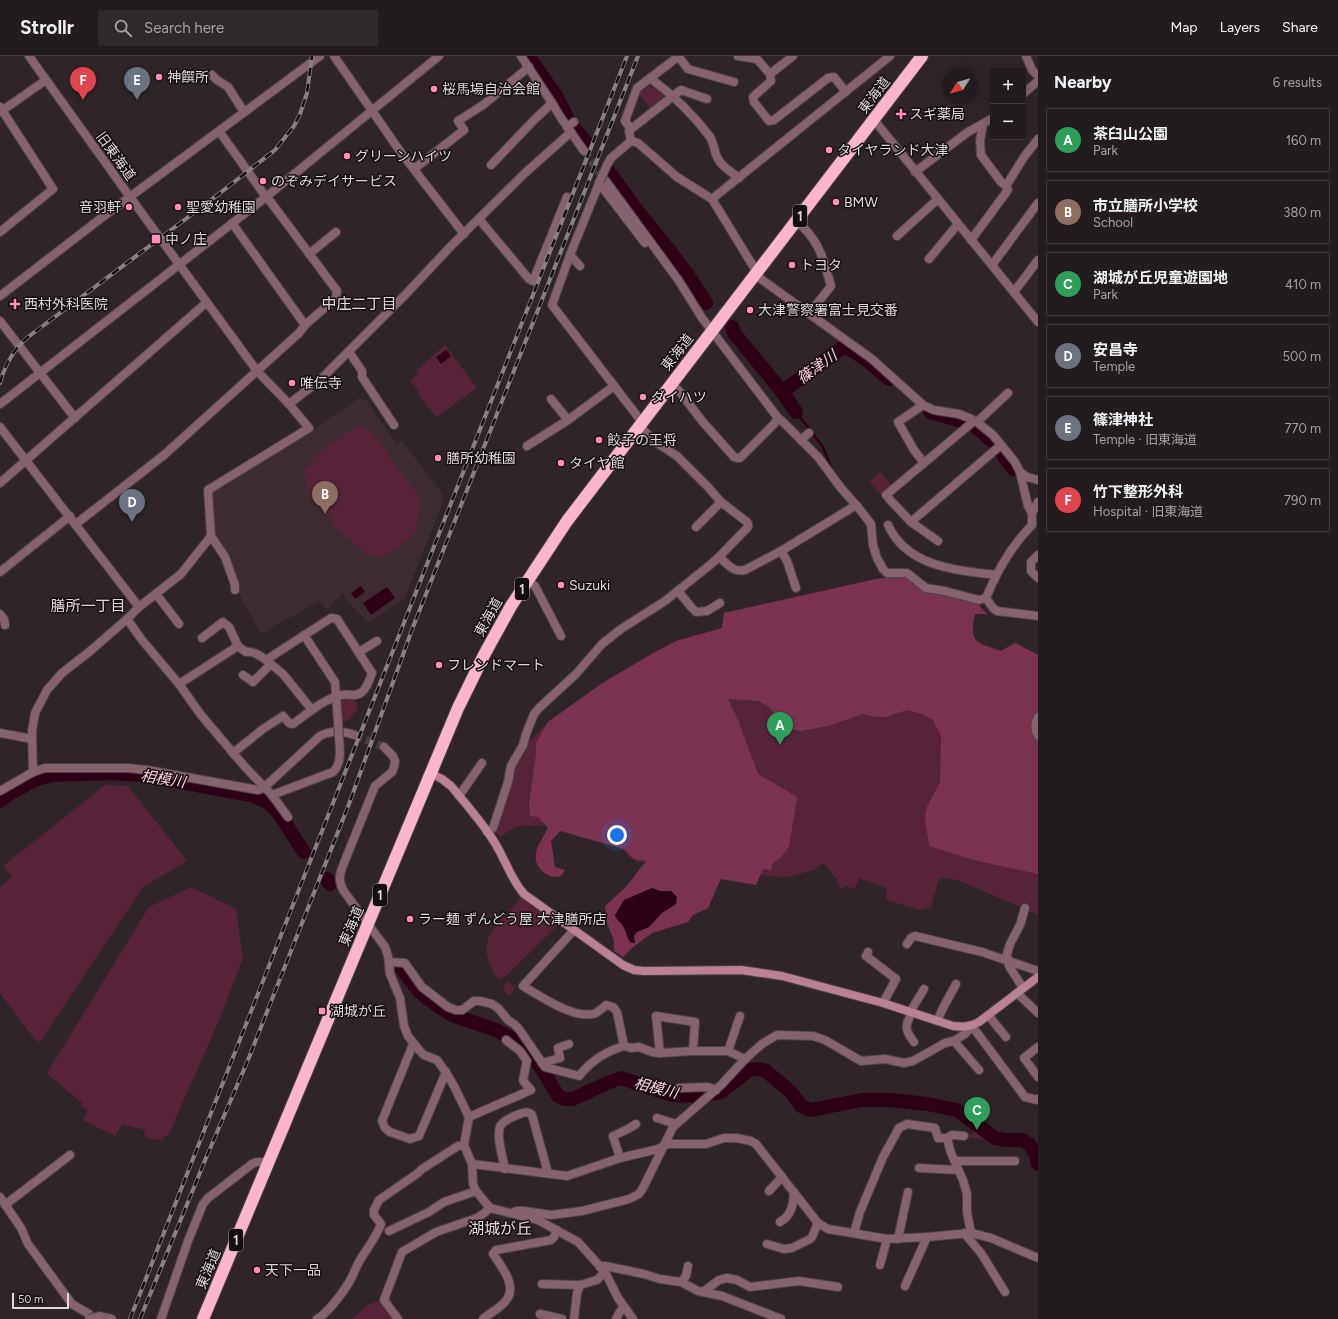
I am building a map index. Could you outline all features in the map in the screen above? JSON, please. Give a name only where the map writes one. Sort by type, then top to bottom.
[{"type":"highway","name":"東海道","points":[[203,1319],[430,773],[471,682],[511,606],[567,521],[922,56]]},
{"type":"street","name":"旧東海道","points":[[0,296],[130,197],[29,56]]},
{"type":"street","points":[[334,56],[372,111],[464,234]]},
{"type":"street","points":[[0,404],[266,197],[439,56]]},
{"type":"street","points":[[522,56],[552,103],[570,127],[584,151]]},
{"type":"street","points":[[631,129],[625,121],[637,88],[679,56],[688,69],[734,82]]},
{"type":"street","points":[[738,56],[757,59],[770,74],[771,81],[753,97],[754,102],[769,121],[774,120],[828,78],[834,77],[846,92]]},
{"type":"street","points":[[770,74],[793,56]]},
{"type":"street","points":[[1026,56],[1032,70],[1038,76]]},
{"type":"street","points":[[235,590],[235,585],[225,557],[211,536],[208,490],[309,428],[289,404],[256,371],[130,197],[318,57]]},
{"type":"street","points":[[712,199],[846,92],[884,58]]},
{"type":"street","points":[[414,168],[464,130],[458,121],[484,105],[529,67]]},
{"type":"street","points":[[212,75],[217,80],[228,86],[244,112]]},
{"type":"street","points":[[650,78],[673,96],[700,123],[712,139],[717,158],[723,166],[739,178]]},
{"type":"street","points":[[0,232],[53,189],[1,110],[46,80]]},
{"type":"street","points":[[1026,92],[1038,82]]},
{"type":"street","points":[[631,141],[629,131],[681,90],[707,99]]},
{"type":"street","points":[[491,165],[552,103]]},
{"type":"street","points":[[874,120],[1038,322]]},
{"type":"street","points":[[915,172],[968,132],[990,120]]},
{"type":"street","points":[[971,240],[1008,190],[981,155],[980,141],[983,124]]},
{"type":"street","points":[[289,404],[320,380],[349,352],[570,127]]},
{"type":"street","points":[[76,524],[164,455],[336,298],[337,291],[266,197],[219,131]]},
{"type":"street","points":[[1006,186],[1024,157],[1038,139]]},
{"type":"street","points":[[487,832],[493,828],[508,782],[511,766],[523,745],[534,714],[576,674],[602,644],[621,629],[678,591],[719,558],[748,527],[748,524],[721,502],[677,456],[657,443],[641,424],[638,417],[552,305],[570,255],[602,181],[607,165],[611,158],[631,141]]},
{"type":"street","points":[[631,141],[638,143],[677,178],[712,199],[756,274],[761,279],[872,359],[923,405],[934,410],[959,414],[976,422],[993,435],[1015,462],[1020,472],[1028,506],[1032,513]]},
{"type":"street","points":[[602,181],[659,253],[712,331],[778,418],[782,420],[818,457],[871,524],[873,544],[877,558],[883,569],[887,573],[907,573],[926,588],[945,590],[979,600],[986,598]]},
{"type":"street","points":[[479,219],[529,279],[533,281],[567,197]]},
{"type":"street","points":[[896,236],[938,199]]},
{"type":"street","points":[[992,265],[1038,203]]},
{"type":"street","points":[[796,221],[814,240],[820,249],[831,286],[809,314]]},
{"type":"street","points":[[232,223],[305,325]]},
{"type":"street","points":[[929,259],[958,224]]},
{"type":"street","points":[[309,254],[336,232]]},
{"type":"street","points":[[570,255],[580,266]]},
{"type":"street","points":[[1014,292],[1038,260]]},
{"type":"street","points":[[0,483],[206,303]]},
{"type":"street","points":[[0,321],[75,418]]},
{"type":"street","points":[[349,352],[362,371],[362,377],[394,425]]},
{"type":"street","points":[[672,384],[702,421],[734,457],[737,458],[740,458],[774,424],[778,418]]},
{"type":"street","points":[[527,446],[568,420],[614,386]]},
{"type":"street","points":[[938,541],[911,522],[886,495],[976,422],[1008,393]]},
{"type":"street","points":[[551,399],[568,420]]},
{"type":"street","points":[[923,405],[898,422],[914,450],[924,463]]},
{"type":"street","points":[[0,427],[139,607]]},
{"type":"street","points":[[801,440],[809,433]]},
{"type":"street","points":[[911,522],[1001,445]]},
{"type":"street","points":[[1020,472],[1027,477],[1038,480]]},
{"type":"street","points":[[696,527],[721,502]]},
{"type":"street","points":[[1038,502],[1032,513],[1032,525],[1038,532]]},
{"type":"street","points":[[719,558],[738,572],[745,570],[781,551],[857,506]]},
{"type":"street","points":[[0,572],[70,516]]},
{"type":"street","points":[[888,525],[891,533],[901,545],[909,552],[923,559],[948,569],[996,575]]},
{"type":"street","points":[[986,598],[996,575],[1013,546],[1032,525]]},
{"type":"street","points":[[33,772],[32,739],[35,713],[47,690],[62,673],[127,620],[139,607],[181,574],[211,536]]},
{"type":"street","points":[[781,551],[787,561],[796,588]]},
{"type":"street","points":[[1038,555],[1031,562],[1031,570],[1038,578]]},
{"type":"street","points":[[527,580],[535,586],[561,636]]},
{"type":"street","points":[[678,591],[696,612],[707,611],[720,603]]},
{"type":"street","points":[[156,594],[179,624]]},
{"type":"street","points":[[986,598],[997,611],[1038,616]]},
{"type":"street","points":[[0,614],[4,619],[5,625]]},
{"type":"street","points":[[232,752],[283,716],[289,723],[293,724],[312,710],[336,697],[343,694],[355,696],[364,691],[372,673],[337,619],[331,618],[304,635],[269,662],[253,682],[243,675]]},
{"type":"street","points":[[127,620],[179,684],[201,715],[232,752],[272,795],[288,817]]},
{"type":"street","points":[[202,638],[223,622],[229,627],[238,646],[246,652],[261,656],[283,674],[312,710]]},
{"type":"street","points":[[272,795],[333,772],[336,770],[340,757],[335,682],[304,635]]},
{"type":"street","points":[[359,652],[376,641]]},
{"type":"street","points":[[179,684],[238,646]]},
{"type":"street","points":[[1038,717],[1034,728],[1038,736]]},
{"type":"street","points":[[1,788],[33,772],[45,768],[128,768],[258,790],[264,788],[320,736],[327,732],[345,732],[355,735]]},
{"type":"street","points":[[0,733],[32,739]]},
{"type":"street","points":[[384,746],[393,756],[395,761],[394,768],[392,772],[375,786],[339,877],[343,890],[384,947],[389,962],[390,974],[400,998],[404,1026],[408,1036],[413,1044],[424,1055],[437,1060],[446,1072],[462,1100],[469,1117],[464,1145],[472,1164],[473,1184],[476,1191],[490,1208],[538,1220],[578,1242],[603,1269],[618,1298],[633,1319]]},
{"type":"street","points":[[459,796],[482,763]]},
{"type":"street","points":[[430,773],[447,782],[487,832],[500,852],[514,882],[524,894],[623,965],[634,970],[644,971],[741,970],[782,976],[883,1003],[953,1026],[972,1026]]},
{"type":"street","points":[[1025,908],[1020,925],[1008,949],[1008,961],[1020,990],[1038,1013]]},
{"type":"street","points":[[574,930],[523,986],[568,1011],[576,1013],[596,1013],[606,1005],[613,1007],[617,1012],[624,1046]]},
{"type":"street","points":[[908,944],[911,938],[915,936],[943,941],[982,952],[1038,971]]},
{"type":"street","points":[[868,952],[866,956],[896,979],[883,1003]]},
{"type":"street","points":[[389,962],[405,963],[422,987],[448,1007],[456,1010],[462,1010],[474,1001],[480,1001],[492,1004],[498,1008],[508,1020],[519,1029],[545,1067],[579,1076],[594,1060],[611,1050],[624,1046],[631,1048],[639,1047],[652,1052],[660,1053],[728,1051],[745,1059]]},
{"type":"street","points":[[510,1214],[517,1211],[551,1215],[572,1213],[629,1199],[639,1194],[673,1127],[715,1091],[745,1059],[762,1044],[777,1035],[813,1036],[825,1040],[861,1061],[885,1059],[904,1063],[913,1061],[945,1043],[954,1041],[965,1034],[972,1026],[1038,977]]},
{"type":"street","points":[[937,1021],[956,984]]},
{"type":"street","points":[[914,1042],[908,1035],[906,1023],[924,989]]},
{"type":"street","points":[[988,1015],[1006,1037]]},
{"type":"street","points":[[660,1053],[656,1016],[695,1022],[693,1051]]},
{"type":"street","points":[[728,1051],[740,1016]]},
{"type":"street","points":[[972,1026],[1025,1096],[1038,1099]]},
{"type":"street","points":[[469,1117],[531,1090],[523,1080],[526,1061],[520,1051],[506,1040]]},
{"type":"street","points":[[954,1041],[980,1070]]},
{"type":"street","points":[[413,1044],[382,1121],[385,1128],[390,1132],[410,1139],[419,1136],[446,1072]]},
{"type":"street","points":[[542,1062],[560,1058],[558,1048],[569,1044]]},
{"type":"street","points":[[1038,1047],[1024,1058],[1038,1077]]},
{"type":"street","points":[[679,1088],[708,1087],[715,1091]]},
{"type":"street","points":[[505,1169],[498,1134],[500,1125],[511,1117],[526,1112],[532,1115],[548,1173]]},
{"type":"street","points":[[657,1118],[676,1124]]},
{"type":"street","points":[[939,1120],[935,1128],[938,1138],[947,1138],[952,1135],[964,1136]]},
{"type":"street","points":[[620,1158],[613,1136],[636,1124]]},
{"type":"street","points":[[854,1233],[860,1212],[880,1164],[899,1128],[907,1124],[935,1128]]},
{"type":"street","points":[[472,1164],[568,1176],[620,1158],[668,1144],[706,1144],[724,1138],[736,1138],[751,1141],[756,1144],[818,1223],[828,1229],[886,1238],[927,1237],[967,1233],[991,1238],[1038,1258]]},
{"type":"street","points":[[947,1138],[951,1153],[967,1194],[967,1233],[1005,1292]]},
{"type":"street","points":[[317,1319],[332,1304],[351,1280],[358,1262],[378,1233],[381,1224],[374,1215],[374,1210],[379,1200],[434,1161],[458,1146],[464,1145]]},
{"type":"street","points":[[5,1205],[70,1155]]},
{"type":"street","points":[[955,1161],[1015,1161]]},
{"type":"street","points":[[161,1319],[188,1240],[208,1198],[252,1164],[257,1162],[269,1162]]},
{"type":"street","points":[[919,1168],[958,1170]]},
{"type":"street","points":[[769,1191],[782,1177]]},
{"type":"street","points":[[389,1231],[429,1212],[444,1202],[476,1191]]},
{"type":"street","points":[[780,1222],[787,1218],[793,1205],[794,1192]]},
{"type":"street","points":[[898,1238],[908,1192]]},
{"type":"street","points":[[0,1196],[21,1228],[28,1244],[72,1304],[89,1314],[90,1319],[99,1316],[112,1319]]},
{"type":"street","points":[[398,1319],[384,1300],[402,1252],[436,1232],[477,1218],[490,1208]]},
{"type":"street","points":[[767,1244],[784,1250],[792,1248],[810,1239],[818,1223]]},
{"type":"street","points":[[483,1319],[506,1300],[510,1294],[508,1279],[493,1254],[496,1250],[551,1240],[557,1230]]},
{"type":"street","points":[[905,1286],[927,1237]]},
{"type":"street","points":[[880,1265],[886,1238]]},
{"type":"street","points":[[542,1284],[580,1285],[597,1280],[605,1266],[660,1279],[681,1282],[703,1292],[722,1296],[781,1319]]},
{"type":"street","points":[[681,1282],[686,1276],[688,1266]]},
{"type":"street","points":[[703,1292],[719,1280],[727,1278],[737,1280],[750,1287],[799,1280],[838,1287]]},
{"type":"street","points":[[574,1319],[577,1293],[580,1285]]},
{"type":"street","points":[[616,1319],[624,1307]]},
{"type":"street","points":[[540,1314],[562,1319]]},
{"type":"shaded area","points":[[647,86],[654,87],[664,92],[664,99],[651,109],[640,96],[640,92]]},
{"type":"shaded area","points":[[445,345],[477,388],[436,417],[418,394],[420,392],[410,381],[418,374],[416,371]]},
{"type":"shaded area","points":[[446,350],[451,356],[441,364],[436,357]]},
{"type":"shaded area","points":[[359,398],[366,400],[396,444],[402,441],[443,496],[442,505],[404,599],[368,623],[347,600],[343,592],[327,609],[319,601],[261,634],[237,590],[214,535],[211,496],[213,490],[306,434]]},
{"type":"shaded area","points":[[358,426],[370,430],[421,499],[415,534],[382,558],[366,554],[331,523],[333,520],[317,505],[309,494],[304,471],[312,462],[314,456]]},
{"type":"shaded area","points":[[880,472],[892,486],[881,495],[869,482]]},
{"type":"shaded area","points":[[901,576],[910,579],[926,590],[977,603],[987,614],[975,614],[973,631],[976,640],[980,643],[1001,651],[1015,643],[1038,655],[1038,874],[974,860],[929,846],[925,817],[927,807],[940,782],[941,736],[933,720],[922,714],[907,710],[886,717],[876,717],[863,714],[828,726],[800,731],[787,728],[780,723],[768,706],[759,701],[728,699],[738,720],[758,774],[797,797],[789,847],[780,858],[772,864],[771,870],[763,869],[756,885],[721,879],[708,908],[693,915],[688,922],[652,933],[633,947],[623,957],[614,951],[614,941],[607,923],[605,906],[625,888],[646,861],[634,859],[624,849],[560,831],[551,841],[555,867],[565,870],[561,876],[556,877],[547,874],[539,867],[536,853],[548,828],[538,817],[530,816],[529,804],[536,754],[536,743],[548,722],[601,684],[648,656],[676,641],[722,628],[724,613],[876,579]]},
{"type":"shaded area","points":[[876,579],[977,603],[987,614],[975,614],[973,631],[976,640],[986,646],[1001,651],[1015,643],[1038,655],[1038,915],[953,879],[939,878],[931,907],[920,910],[886,900],[887,888],[859,878],[855,889],[847,886],[840,889],[837,879],[823,863],[814,870],[787,877],[779,877],[755,874],[656,854],[642,863],[628,856],[620,843],[556,825],[515,827],[500,837],[496,832],[509,791],[513,768],[525,746],[548,722],[601,684],[676,641],[722,628],[724,613]]},
{"type":"shaded area","points":[[361,586],[365,592],[355,599],[351,593]]},
{"type":"shaded area","points":[[387,587],[395,598],[371,615],[363,603]]},
{"type":"shaded area","points":[[343,697],[355,700],[357,707],[352,717],[342,723],[340,700]]},
{"type":"shaded area","points":[[105,785],[128,786],[187,861],[143,887],[40,1042],[35,1040],[0,993],[0,887],[12,877],[3,866]]},
{"type":"shaded area","points":[[191,887],[236,909],[243,958],[220,1018],[168,1136],[164,1136],[163,1140],[151,1139],[144,1136],[145,1130],[122,1124],[115,1136],[83,1120],[88,1110],[81,1106],[82,1103],[47,1073],[149,907]]},
{"type":"shaded area","points":[[652,888],[661,891],[671,891],[677,897],[676,904],[662,913],[649,927],[637,932],[634,936],[635,943],[631,943],[623,926],[615,915],[624,900]]},
{"type":"shaded area","points":[[522,897],[558,925],[506,976],[498,979],[490,965],[487,954],[487,944],[490,934],[496,925]]},
{"type":"shaded area","points":[[507,981],[515,988],[510,995],[506,993],[503,988]]},
{"type":"shaded area","points":[[974,1125],[979,1127],[983,1139],[964,1137],[964,1135],[973,1135]]},
{"type":"shaded area","points":[[379,1301],[392,1319],[352,1319],[369,1304]]},
{"type":"waterway","name":"篠津川","points":[[528,56],[555,94],[569,122],[587,143]]},
{"type":"waterway","name":"篠津川","points":[[609,172],[638,212],[686,272],[706,303]]},
{"type":"waterway","name":"篠津川","points":[[732,327],[734,333],[780,389],[786,389],[843,347],[860,356],[889,379]]},
{"type":"waterway","points":[[780,389],[796,412]]},
{"type":"waterway","points":[[796,412],[823,447],[832,470]]},
{"type":"waterway","name":"篠津川","points":[[930,412],[961,421]]},
{"type":"waterway","name":"篠津川","points":[[977,428],[992,441]]},
{"type":"waterway","name":"篠津川","points":[[1003,455],[1013,469]]},
{"type":"waterway","name":"相模川","points":[[0,801],[12,792],[35,780],[51,775],[110,773],[142,775],[251,795],[264,800],[280,815],[304,852]]},
{"type":"waterway","name":"相模川","points":[[327,879],[330,884]]},
{"type":"waterway","name":"相模川","points":[[402,969],[418,990],[428,999],[452,1015],[496,1030],[522,1044],[544,1072],[558,1096],[565,1099],[573,1099],[621,1078],[672,1095],[702,1096],[721,1092],[748,1071],[759,1069],[766,1071],[791,1092],[801,1106],[811,1110],[862,1100],[891,1100],[927,1104],[957,1110],[995,1138],[1004,1140],[1022,1140],[1029,1144],[1036,1154],[1038,1164]]},
{"type":"tunnel","points":[[584,151],[605,180]]},
{"type":"tunnel","points":[[355,735],[384,747]]},
{"type":"railway","points":[[0,383],[10,358],[28,337],[211,200],[275,150],[294,126],[300,114],[307,93],[312,56]]},
{"type":"railway","points":[[130,1319],[627,56]]},
{"type":"railway","points":[[140,1319],[248,1060],[349,804],[413,627],[638,56]]},
{"type":"place","name":"神饌所","points":[[159,77]]},
{"type":"place","name":"桜馬場自治会館","points":[[434,89]]},
{"type":"place","name":"竹下整形外科","points":[[83,100]]},
{"type":"place","name":"篠津神社","points":[[137,100]]},
{"type":"place","name":"スギ薬局","points":[[901,114]]},
{"type":"place","name":"タイヤランド大津","points":[[829,150]]},
{"type":"place","name":"グリーンハイツ","points":[[347,156]]},
{"type":"place","name":"のぞみデイサービス","points":[[263,181]]},
{"type":"place","name":"BMW","points":[[836,202]]},
{"type":"place","name":"音羽軒","points":[[129,207]]},
{"type":"place","name":"聖愛幼稚園","points":[[178,207]]},
{"type":"place","name":"中ノ庄","points":[[156,239]]},
{"type":"place","name":"トヨタ","points":[[792,265]]},
{"type":"place","name":"西村外科医院","points":[[15,304]]},
{"type":"place","name":"大津警察署富士見交番","points":[[750,310]]},
{"type":"place","name":"唯伝寺","points":[[292,383]]},
{"type":"place","name":"ダイハツ","points":[[643,397]]},
{"type":"place","name":"餃子の王将","points":[[599,440]]},
{"type":"place","name":"膳所幼稚園","points":[[438,458]]},
{"type":"place","name":"タイヤ館","points":[[561,463]]},
{"type":"place","name":"市立膳所小学校","points":[[325,514]]},
{"type":"place","name":"安昌寺","points":[[132,522]]},
{"type":"place","name":"Suzuki","points":[[561,585]]},
{"type":"place","name":"フレンドマート","points":[[439,665]]},
{"type":"place","name":"茶臼山公園","points":[[780,745]]},
{"type":"place","name":"ラー麺 ずんどう屋 大津膳所店","points":[[410,919]]},
{"type":"place","name":"湖城が丘","points":[[322,1011]]},
{"type":"place","name":"湖城が丘児童遊園地","points":[[977,1130]]},
{"type":"place","name":"天下一品","points":[[257,1270]]},
{"type":"district","name":"中庄二丁目","points":[[359,304]]},
{"type":"district","name":"膳所一丁目","points":[[88,606]]},
{"type":"district","name":"湖城が丘","points":[[500,1228]]}]
